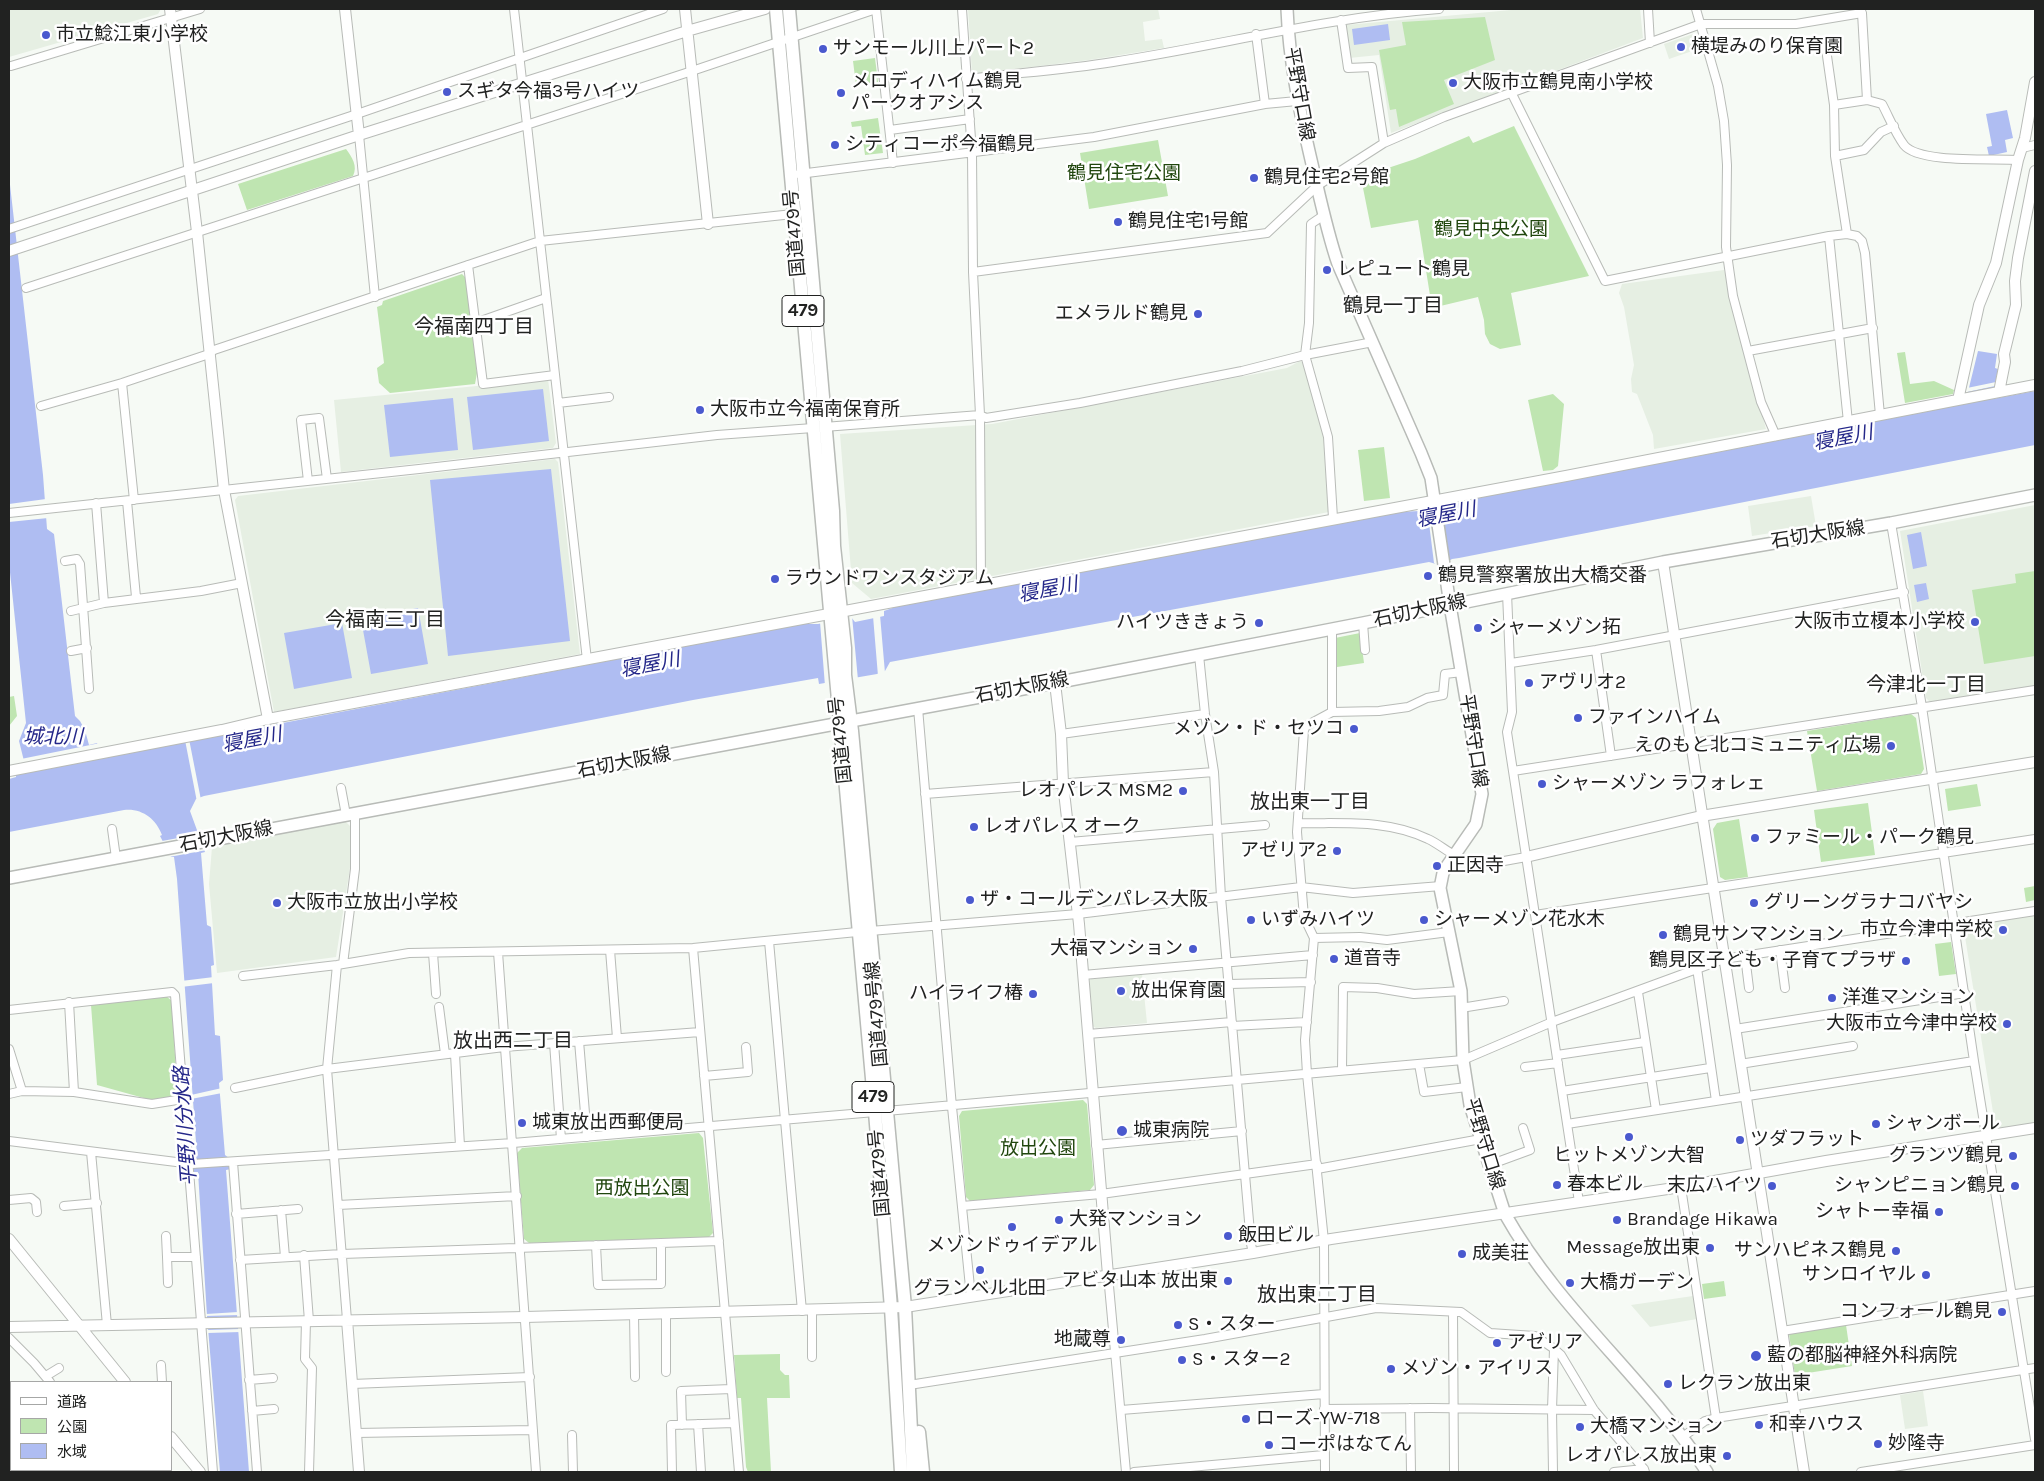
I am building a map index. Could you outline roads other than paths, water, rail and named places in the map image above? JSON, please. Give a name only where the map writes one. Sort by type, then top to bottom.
[{"type":"highway","name":"国道479号","points":[[776,9],[793,214],[819,427],[833,511],[836,616],[845,721],[846,805],[864,932],[880,1112],[901,1472]]},
{"type":"highway","name":"国道479号","points":[[789,9],[805,174],[819,427]]},
{"type":"highway","name":"479","points":[[880,1112],[905,1307],[913,1472]]},
{"type":"highway","points":[[909,1386],[917,1410],[923,1472]]},
{"type":"highway","points":[[892,1472],[897,1416]]},
{"type":"main road","name":"平野守口線","points":[[1287,9],[1297,101],[1328,233],[1338,264],[1428,469],[1436,504],[1444,567],[1482,799],[1476,824],[1444,873],[1440,896],[1461,991],[1463,1060],[1467,1087],[1481,1139],[1506,1214],[1542,1272],[1614,1357],[1645,1390],[1707,1472]]},
{"type":"main road","name":"石切大阪線","points":[[9,878],[1199,655],[1663,562],[1891,523],[2035,495]]},
{"type":"street","points":[[11,66],[171,13],[200,9]]},
{"type":"street","points":[[345,9],[375,297]]},
{"type":"street","points":[[514,9],[587,660]]},
{"type":"street","points":[[9,228],[357,114],[663,9]]},
{"type":"street","points":[[685,9],[708,224]]},
{"type":"street","points":[[9,251],[359,134],[687,31],[765,9]]},
{"type":"street","points":[[26,288],[692,71],[876,9],[893,163]]},
{"type":"street","points":[[962,9],[972,153],[973,272],[980,415],[981,585]]},
{"type":"street","points":[[966,79],[1113,62],[1288,28],[1402,10],[1439,9]]},
{"type":"street","points":[[1648,9],[1650,43]]},
{"type":"street","points":[[1696,9],[1718,86],[1724,126],[1727,165],[1727,257],[1733,296],[1761,402],[1776,436]]},
{"type":"street","points":[[973,272],[1267,234],[1317,186],[1384,143],[1444,117],[1512,94],[1701,24],[1796,24],[1848,12],[1862,13],[1867,100]]},
{"type":"street","points":[[171,13],[197,232],[208,354],[224,490],[268,719]]},
{"type":"street","points":[[1341,20],[1348,68],[1372,67],[1384,143]]},
{"type":"street","points":[[1256,34],[1265,104]]},
{"type":"street","points":[[1827,56],[1834,105],[1835,156],[1847,234]]},
{"type":"street","points":[[1962,400],[1979,305],[1996,263],[2035,82]]},
{"type":"street","points":[[1512,94],[1605,281],[1829,236],[1847,234],[1857,236],[1864,247],[1880,415]]},
{"type":"street","points":[[1834,105],[1867,100],[1882,104],[1905,146],[1917,153],[1961,160],[2018,160]]},
{"type":"street","points":[[790,176],[1094,137],[1265,104],[1297,101]]},
{"type":"street","points":[[890,130],[970,119]]},
{"type":"street","points":[[1835,156],[1864,150],[1881,132],[1894,126]]},
{"type":"street","points":[[2022,148],[2035,145]]},
{"type":"street","points":[[1996,393],[2005,362],[2004,354],[2016,305],[2015,281],[2032,198],[2035,171]]},
{"type":"street","points":[[41,406],[122,383],[208,354],[214,350],[540,241],[793,214]]},
{"type":"street","points":[[1324,215],[1311,224],[1309,323],[1305,355],[1328,437],[1333,518]]},
{"type":"street","points":[[1829,236],[1848,422]]},
{"type":"street","points":[[468,265],[483,384],[555,376]]},
{"type":"street","points":[[475,323],[546,298]]},
{"type":"street","points":[[1748,351],[1872,328]]},
{"type":"street","points":[[9,513],[308,482],[717,435],[980,415],[986,418],[1090,401],[1264,367],[1305,355],[1372,342]]},
{"type":"street","points":[[122,383],[136,598]]},
{"type":"street","points":[[10,771],[222,730],[268,719],[836,616],[981,585],[1333,518],[1436,504],[2035,385]]},
{"type":"street","points":[[558,403],[609,398]]},
{"type":"street","points":[[308,482],[301,420],[320,418],[327,479]]},
{"type":"street","points":[[96,504],[104,603]]},
{"type":"street","points":[[1891,523],[1904,592],[1974,1061],[2035,1439]]},
{"type":"street","points":[[65,561],[76,560],[80,564],[85,608],[89,690]]},
{"type":"street","points":[[1663,562],[1804,1472]]},
{"type":"street","points":[[71,611],[104,603],[201,591],[242,583]]},
{"type":"street","points":[[1511,663],[1596,650],[1904,592]]},
{"type":"street","points":[[1506,593],[1512,712],[1507,732],[1579,1202]]},
{"type":"street","points":[[1363,623],[1365,650]]},
{"type":"street","points":[[1332,629],[1332,712]]},
{"type":"street","points":[[72,651],[87,648]]},
{"type":"street","points":[[1596,650],[1611,756]]},
{"type":"street","points":[[1199,655],[1205,714],[1214,772],[1221,897],[1253,1253]]},
{"type":"street","points":[[1325,1472],[1324,1240],[1307,1074],[1307,1022],[1314,938],[1304,916],[1298,832],[1304,730],[1306,726],[1332,712],[1379,711],[1408,707],[1427,698],[1443,695],[1445,674],[1462,672]]},
{"type":"street","points":[[1055,682],[1061,734],[1063,783],[1078,914],[1096,1145],[1126,1472]]},
{"type":"street","points":[[1513,771],[1690,742],[2035,690]]},
{"type":"street","points":[[918,708],[952,1107],[971,1297]]},
{"type":"street","points":[[1061,734],[1205,714]]},
{"type":"street","points":[[1504,861],[1701,816],[2035,762]]},
{"type":"street","points":[[925,794],[1214,772]]},
{"type":"street","points":[[341,788],[350,814],[355,869],[327,1068],[358,1472]]},
{"type":"street","points":[[1299,823],[1390,826],[1429,839],[1454,855]]},
{"type":"street","points":[[1070,842],[1265,825]]},
{"type":"street","points":[[112,829],[116,858]]},
{"type":"street","points":[[1535,915],[2035,840]]},
{"type":"street","points":[[243,976],[340,965],[409,953],[693,948],[1078,914],[1301,887],[1353,893],[1441,886]]},
{"type":"street","points":[[9,1142],[190,1164],[232,1162],[785,1121],[1463,1060],[1552,1022],[1724,959],[2035,911]]},
{"type":"street","points":[[1314,938],[1360,937],[1387,940],[1449,932]]},
{"type":"street","points":[[769,941],[785,1121],[812,1357]]},
{"type":"street","points":[[693,948],[739,1472]]},
{"type":"street","points":[[610,950],[617,1038]]},
{"type":"street","points":[[1780,950],[1785,988]]},
{"type":"street","points":[[498,952],[536,1472]]},
{"type":"street","points":[[433,954],[436,994]]},
{"type":"street","points":[[1083,976],[1313,955]]},
{"type":"street","points":[[1745,956],[1749,988]]},
{"type":"street","points":[[1697,968],[1716,1101]]},
{"type":"street","points":[[1229,984],[1311,982]]},
{"type":"street","points":[[1342,1070],[1343,987],[1377,988],[1414,994],[1461,991]]},
{"type":"street","points":[[9,1010],[172,992],[175,994],[203,1323],[213,1472]]},
{"type":"street","points":[[1638,992],[1644,1042],[1656,1110]]},
{"type":"street","points":[[1735,1029],[1965,993]]},
{"type":"street","points":[[1461,1008],[1504,1001]]},
{"type":"street","points":[[69,1002],[74,1092]]},
{"type":"street","points":[[439,1007],[445,1054]]},
{"type":"street","points":[[1088,1034],[1232,1024],[1307,1022]]},
{"type":"street","points":[[235,1088],[327,1068],[504,1047],[700,1032]]},
{"type":"street","points":[[579,1041],[586,1137]]},
{"type":"street","points":[[1524,1067],[1644,1042]]},
{"type":"street","points":[[554,1043],[561,1139]]},
{"type":"street","points":[[1740,1064],[1853,1046]]},
{"type":"street","points":[[746,1047],[749,1081]]},
{"type":"street","points":[[9,1049],[22,1091]]},
{"type":"street","points":[[455,1054],[460,1146]]},
{"type":"street","points":[[1567,1124],[1974,1061]]},
{"type":"street","points":[[1418,1064],[1424,1092],[1467,1087]]},
{"type":"street","points":[[1562,1091],[1710,1068]]},
{"type":"street","points":[[704,1076],[748,1072]]},
{"type":"street","points":[[9,1094],[22,1091],[74,1092],[152,1104],[183,1099]]},
{"type":"street","points":[[1489,1165],[1530,1150],[1523,1128]]},
{"type":"street","points":[[9,1327],[726,1313],[905,1307],[1253,1253],[1324,1240],[1506,1214],[2035,1128]]},
{"type":"street","points":[[1096,1145],[1242,1131]]},
{"type":"street","points":[[962,1206],[1101,1194],[1317,1167],[1481,1139]]},
{"type":"street","points":[[91,1152],[107,1325]]},
{"type":"street","points":[[232,1162],[257,1472]]},
{"type":"street","points":[[1681,1186],[1716,1418]]},
{"type":"street","points":[[338,1205],[517,1196]]},
{"type":"street","points":[[9,1200],[32,1198],[36,1202],[37,1212]]},
{"type":"street","points":[[64,1206],[97,1203]]},
{"type":"street","points":[[236,1214],[298,1209]]},
{"type":"street","points":[[281,1210],[285,1257]]},
{"type":"street","points":[[166,1236],[168,1284]]},
{"type":"street","points":[[9,1239],[124,1381]]},
{"type":"street","points":[[240,1260],[342,1254],[719,1241]]},
{"type":"street","points":[[596,1245],[598,1285],[661,1284],[661,1243]]},
{"type":"street","points":[[304,1256],[307,1321],[305,1360],[312,1368],[309,1472]]},
{"type":"street","points":[[167,1257],[196,1257]]},
{"type":"street","points":[[1782,1331],[2035,1291]]},
{"type":"street","points":[[909,1386],[1116,1353],[1376,1308],[1461,1312],[1490,1333],[1535,1336],[1561,1355],[1594,1410],[1644,1471]]},
{"type":"street","points":[[1453,1312],[1454,1472]]},
{"type":"street","points":[[634,1314],[635,1377]]},
{"type":"street","points":[[666,1314],[666,1372]]},
{"type":"street","points":[[9,1338],[48,1379],[60,1368]]},
{"type":"street","points":[[1553,1472],[1552,1410],[1554,1349]]},
{"type":"street","points":[[161,1365],[162,1381]]},
{"type":"street","points":[[1681,1438],[1705,1421],[1716,1418],[2035,1368]]},
{"type":"street","points":[[352,1384],[530,1377]]},
{"type":"street","points":[[249,1380],[272,1378]]},
{"type":"street","points":[[682,1425],[681,1391],[731,1389]]},
{"type":"street","points":[[1121,1410],[1324,1394]]},
{"type":"street","points":[[1410,1408],[1411,1472]]},
{"type":"street","points":[[252,1412],[274,1409]]},
{"type":"street","points":[[1324,1409],[1594,1410]]},
{"type":"street","points":[[672,1472],[671,1425],[734,1423]]},
{"type":"street","points":[[698,1424],[701,1472]]},
{"type":"street","points":[[356,1433],[533,1430]]},
{"type":"street","points":[[572,1435],[573,1472]]},
{"type":"street","points":[[172,1438],[200,1472]]},
{"type":"street","points":[[1861,1472],[2035,1445]]},
{"type":"street","points":[[1134,1472],[1324,1455]]},
{"type":"street","points":[[1614,1472],[1644,1471]]},
{"type":"water","points":[[1388,24],[1390,40],[1354,45],[1352,29]]},
{"type":"water","points":[[2007,110],[2013,138],[2005,140],[2007,152],[1989,156],[1987,147],[1992,146],[1986,114]]},
{"type":"water","points":[[9,176],[43,475],[47,529],[54,534],[75,716],[86,732],[84,733],[89,745],[97,743],[101,751],[110,756],[801,624],[818,624],[851,617],[855,622],[884,616],[884,611],[901,605],[1399,512],[1420,511],[1421,519],[1444,517],[1444,515],[1456,512],[1455,504],[1504,491],[1693,457],[1965,404],[1978,351],[1997,354],[1995,368],[1998,369],[1992,399],[2035,391],[2035,445],[1452,559],[1439,567],[1429,562],[890,662],[885,671],[877,674],[819,684],[818,678],[693,700],[196,799],[190,811],[205,852],[201,853],[207,925],[211,927],[214,965],[211,966],[215,1035],[220,1036],[223,1080],[219,1083],[225,1155],[229,1158],[231,1169],[226,1170],[249,1472],[220,1472],[207,1316],[198,1172],[193,1170],[193,1157],[197,1156],[174,857],[171,857],[156,824],[148,816],[131,810],[9,832],[9,779],[16,777],[16,771],[24,761],[19,741],[26,723],[9,563]]},
{"type":"water","points":[[543,389],[549,441],[473,450],[467,397]]},
{"type":"water","points":[[453,398],[458,450],[390,457],[384,405]]},
{"type":"water","points":[[551,469],[570,641],[448,656],[430,480]]},
{"type":"water","points":[[1921,532],[1927,566],[1913,569],[1907,535]]},
{"type":"water","points":[[1926,583],[1929,599],[1917,602],[1914,585]]},
{"type":"water","points":[[418,608],[428,664],[371,674],[361,619]]},
{"type":"water","points":[[342,623],[352,678],[294,689],[284,633]]},
{"type":"place","name":"市立鯰江東小学校","points":[[46,35]]},
{"type":"place","name":"横堤みのり保育園","points":[[1681,47]]},
{"type":"place","name":"サンモール川上パート2","points":[[823,49]]},
{"type":"place","name":"大阪市立鶴見南小学校","points":[[1453,83]]},
{"type":"place","name":"スギタ今福3号ハイツ","points":[[447,92]]},
{"type":"place","name":"メロディハイム鶴見 パークオアシス","points":[[841,93]]},
{"type":"place","name":"シティコーポ今福鶴見","points":[[835,145]]},
{"type":"place","name":"鶴見住宅2号館","points":[[1254,178]]},
{"type":"place","name":"鶴見住宅1号館","points":[[1118,222]]},
{"type":"place","name":"レピュート鶴見","points":[[1327,270]]},
{"type":"place","name":"エメラルド鶴見","points":[[1198,314]]},
{"type":"place","name":"大阪市立今福南保育所","points":[[700,410]]},
{"type":"place","name":"鶴見警察署放出大橋交番","points":[[1428,576]]},
{"type":"place","name":"ラウンドワンスタジアム","points":[[775,579]]},
{"type":"place","name":"大阪市立榎本小学校","points":[[1975,622]]},
{"type":"place","name":"ハイツききょう","points":[[1259,623]]},
{"type":"place","name":"シャーメゾン拓","points":[[1478,628]]},
{"type":"place","name":"アヴリオ2","points":[[1529,683]]},
{"type":"place","name":"ファインハイム","points":[[1578,718]]},
{"type":"place","name":"メゾン・ド・セツコ","points":[[1354,729]]},
{"type":"place","name":"えのもと北コミュニティ広場","points":[[1891,746]]},
{"type":"place","name":"シャーメゾン ラフォレェ","points":[[1542,784]]},
{"type":"place","name":"レオパレス MSM2","points":[[1183,791]]},
{"type":"place","name":"レオパレス オーク","points":[[974,827]]},
{"type":"place","name":"ファミール・パーク鶴見","points":[[1755,838]]},
{"type":"place","name":"アゼリア2","points":[[1337,851]]},
{"type":"place","name":"正因寺","points":[[1437,866]]},
{"type":"place","name":"ザ・コールデンパレス大阪","points":[[970,900]]},
{"type":"place","name":"大阪市立放出小学校","points":[[277,903]]},
{"type":"place","name":"グリーングラナコバヤシ","points":[[1754,903]]},
{"type":"place","name":"いずみハイツ","points":[[1251,920]]},
{"type":"place","name":"シャーメゾン花水木","points":[[1424,920]]},
{"type":"place","name":"市立今津中学校","points":[[2003,930]]},
{"type":"place","name":"鶴見サンマンション","points":[[1663,935]]},
{"type":"place","name":"大福マンション","points":[[1193,949]]},
{"type":"place","name":"道音寺","points":[[1334,959]]},
{"type":"place","name":"鶴見区子ども・子育てプラザ","points":[[1906,961]]},
{"type":"place","name":"放出保育園","points":[[1121,991]]},
{"type":"place","name":"ハイライフ椿","points":[[1033,994]]},
{"type":"place","name":"洋進マンション","points":[[1832,998]]},
{"type":"place","name":"大阪市立今津中学校","points":[[2007,1024]]},
{"type":"place","name":"城東放出西郵便局","points":[[522,1123]]},
{"type":"place","name":"シャンボール","points":[[1876,1124]]},
{"type":"place","name":"城東病院","points":[[1122,1131]]},
{"type":"place","name":"ヒットメゾン大智","points":[[1629,1137]]},
{"type":"place","name":"ツダフラット","points":[[1740,1140]]},
{"type":"place","name":"グランツ鶴見","points":[[2013,1156]]},
{"type":"place","name":"春本ビル","points":[[1557,1185]]},
{"type":"place","name":"末広ハイツ","points":[[1772,1186]]},
{"type":"place","name":"シャンピニョン鶴見","points":[[2015,1186]]},
{"type":"place","name":"シャトー幸福","points":[[1939,1212]]},
{"type":"place","name":"大発マンション","points":[[1059,1220]]},
{"type":"place","name":"Brandage Hikawa","points":[[1617,1220]]},
{"type":"place","name":"メゾンドゥイデアル","points":[[1012,1227]]},
{"type":"place","name":"飯田ビル","points":[[1228,1236]]},
{"type":"place","name":"Message放出東","points":[[1710,1248]]},
{"type":"place","name":"サンハピネス鶴見","points":[[1896,1251]]},
{"type":"place","name":"成美荘","points":[[1462,1254]]},
{"type":"place","name":"グランベル北田","points":[[980,1270]]},
{"type":"place","name":"サンロイヤル","points":[[1926,1275]]},
{"type":"place","name":"アビタ山本 放出東","points":[[1228,1281]]},
{"type":"place","name":"大橋ガーデン","points":[[1570,1283]]},
{"type":"place","name":"コンフォール鶴見","points":[[2002,1312]]},
{"type":"place","name":"S・スター","points":[[1178,1325]]},
{"type":"place","name":"地蔵尊","points":[[1121,1340]]},
{"type":"place","name":"アゼリア","points":[[1497,1343]]},
{"type":"place","name":"藍の都脳神経外科病院","points":[[1756,1356]]},
{"type":"place","name":"S・スター2","points":[[1182,1360]]},
{"type":"place","name":"メゾン・アイリス","points":[[1391,1369]]},
{"type":"place","name":"レクラン放出東","points":[[1668,1384]]},
{"type":"place","name":"ローズ-YW-718","points":[[1246,1419]]},
{"type":"place","name":"和幸ハウス","points":[[1759,1425]]},
{"type":"place","name":"大橋マンション","points":[[1580,1427]]},
{"type":"place","name":"妙隆寺","points":[[1878,1444]]},
{"type":"place","name":"コーポはなてん","points":[[1269,1445]]},
{"type":"place","name":"レオパレス放出東","points":[[1727,1456]]},
{"type":"district","name":"鶴見一丁目","points":[[1393,306]]},
{"type":"district","name":"今福南四丁目","points":[[474,327]]},
{"type":"district","name":"今福南三丁目","points":[[385,620]]},
{"type":"district","name":"今津北一丁目","points":[[1926,685]]},
{"type":"district","name":"放出東一丁目","points":[[1310,802]]},
{"type":"district","name":"放出西二丁目","points":[[513,1041]]},
{"type":"district","name":"放出東二丁目","points":[[1317,1295]]},
{"type":"park label","name":"鶴見住宅公園","points":[[1124,174]]},
{"type":"park label","name":"鶴見中央公園","points":[[1491,230]]},
{"type":"park label","name":"放出公園","points":[[1038,1149]]},
{"type":"park label","name":"西放出公園","points":[[642,1189]]},
{"type":"water label","name":"寝屋川","points":[[1843,438]]},
{"type":"water label","name":"寝屋川","points":[[1446,515]]},
{"type":"water label","name":"寝屋川","points":[[1048,590]]},
{"type":"water label","name":"寝屋川","points":[[650,665]]},
{"type":"water label","name":"城北川","points":[[53,737]]},
{"type":"water label","name":"寝屋川","points":[[252,740]]},
{"type":"water label","name":"平野川分水路","points":[[186,1126]]}]
